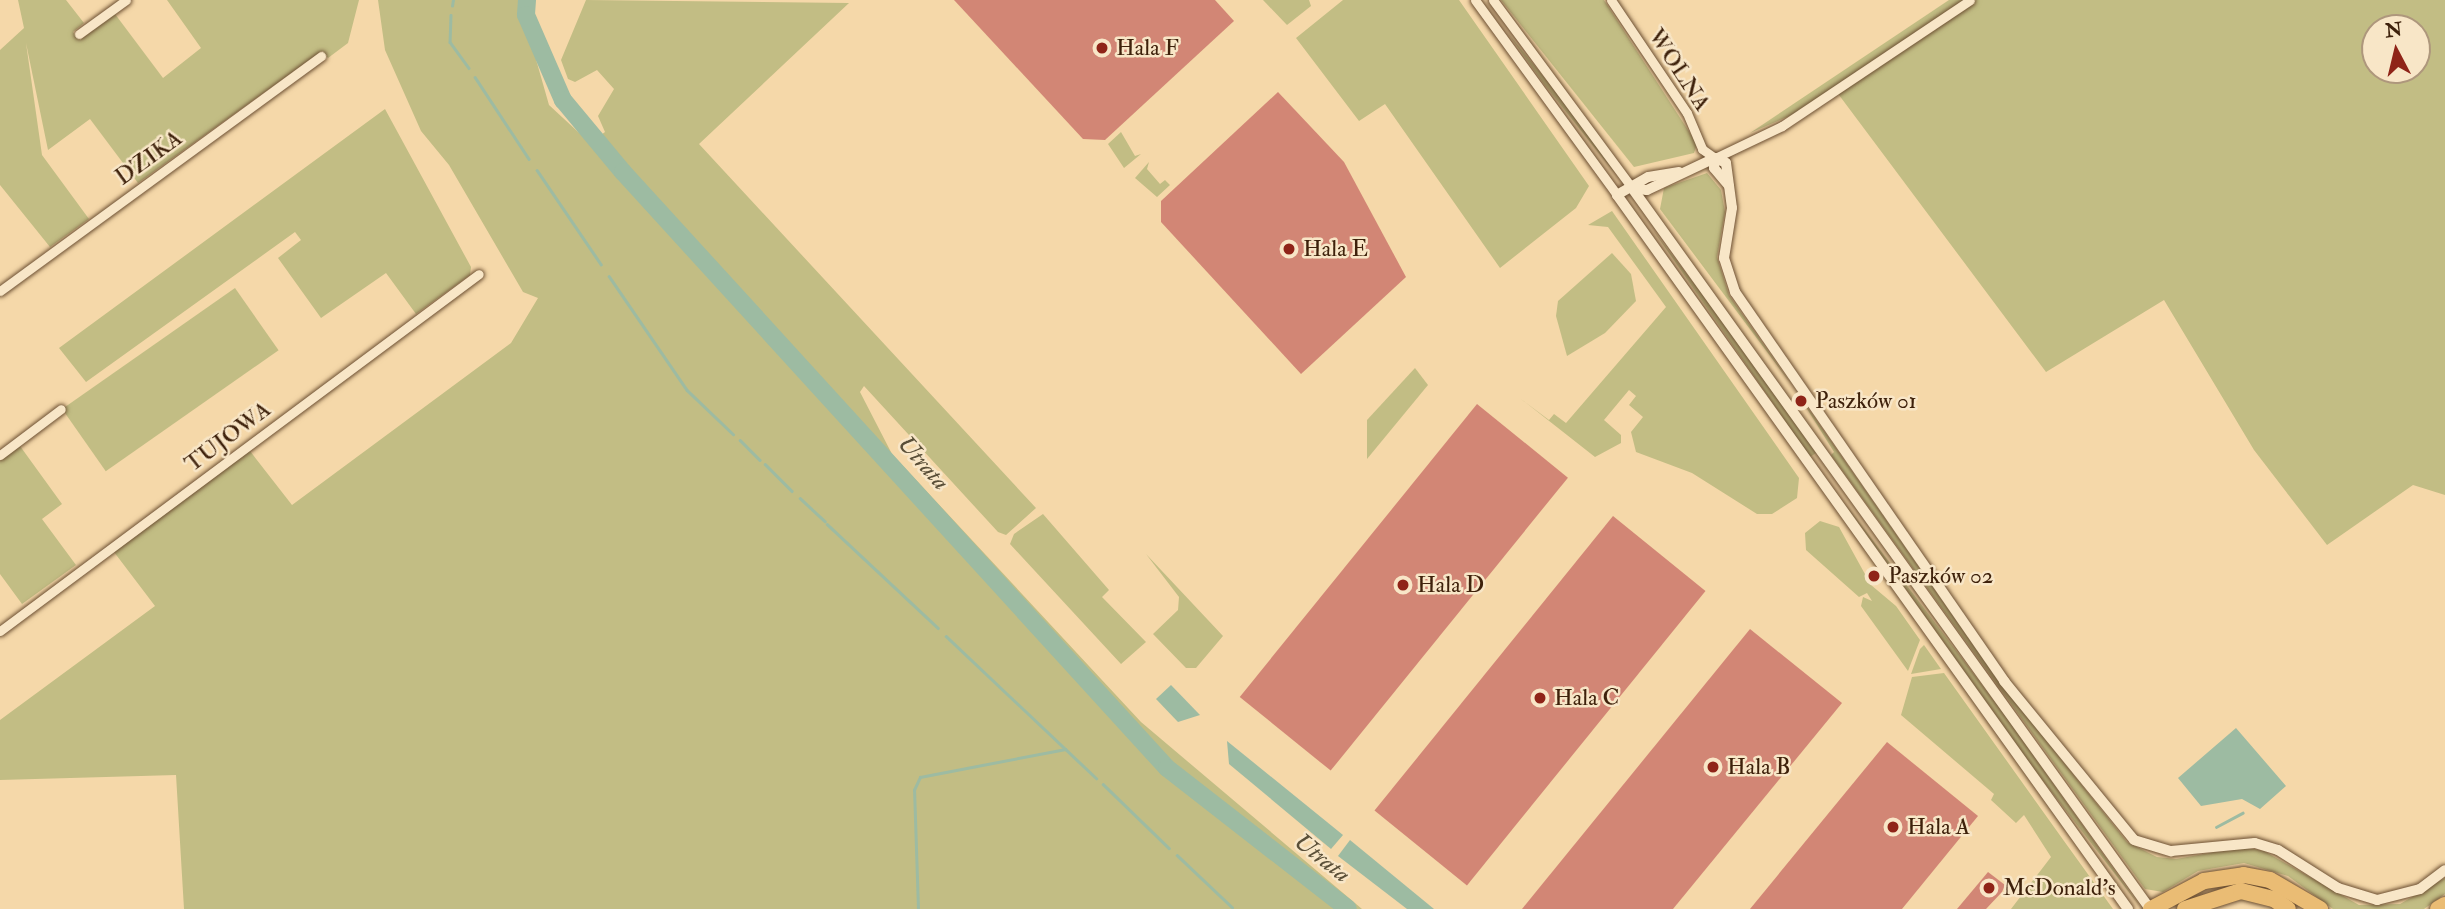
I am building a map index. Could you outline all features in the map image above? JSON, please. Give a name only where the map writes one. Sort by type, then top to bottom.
[{"type":"highway","points":[[2150,909],[2204,881],[2244,875],[2270,880],[2320,909]]},
{"type":"highway","points":[[2185,909],[2241,891],[2274,899],[2288,909]]},
{"type":"highway","points":[[2438,909],[2445,905]]},
{"type":"street","points":[[79,34],[126,0]]},
{"type":"street","points":[[1475,0],[2128,909]]},
{"type":"street","points":[[1493,0],[1632,188],[2150,909]]},
{"type":"street","name":"WOLNA","points":[[1611,0],[1687,113],[1702,149],[1715,158]]},
{"type":"street","points":[[1617,195],[1648,177],[1679,172],[1782,126],[1970,0]]},
{"type":"street","name":"DZIKA","points":[[0,291],[321,56]]},
{"type":"street","points":[[1715,158],[1726,163],[1732,217],[1724,258],[1735,292],[2004,681],[2119,827],[2161,850],[2237,841],[2278,850],[2360,898],[2403,896],[2445,870]]},
{"type":"street","name":"TUJOWA","points":[[0,631],[479,274]]},
{"type":"street","points":[[0,454],[61,409]]},
{"type":"shaded area","points":[[18,0],[66,0],[84,23],[73,32],[80,40],[115,14],[163,78],[201,48],[167,0],[359,0],[348,43],[328,58],[322,51],[138,183],[90,119],[48,150],[26,43],[42,155],[89,219],[50,247],[0,185],[0,50],[24,28]]},
{"type":"shaded area","points":[[378,0],[519,0],[549,105],[590,143],[605,132],[598,116],[614,89],[597,70],[575,82],[568,79],[561,60],[586,0],[849,3],[699,144],[1036,508],[1006,535],[998,532],[864,386],[860,392],[892,454],[1141,722],[1362,909],[184,909],[176,775],[0,780],[0,720],[155,606],[114,552],[250,451],[292,505],[511,343],[538,298],[523,292],[449,165],[421,131],[385,50]]},
{"type":"shaded area","points":[[1263,0],[1309,0],[1311,6],[1287,25]]},
{"type":"shaded area","points":[[1343,0],[1459,0],[1589,186],[1576,208],[1500,268],[1385,104],[1359,121],[1296,38]]},
{"type":"shaded area","points":[[1501,0],[1604,0],[1697,144],[1694,153],[1634,167]]},
{"type":"shaded area","points":[[1949,0],[1963,0],[1796,113],[1750,133]]},
{"type":"shaded area","points":[[1976,0],[2445,0],[2445,495],[2413,485],[2327,545],[2254,450],[2164,300],[2046,372],[1836,91]]},
{"type":"shaded area","points":[[1507,32],[1571,110],[1617,176],[1544,84]]},
{"type":"shaded area","points":[[385,109],[471,267],[470,275],[416,314],[386,273],[321,318],[278,258],[301,240],[295,232],[86,382],[59,348]]},
{"type":"shaded area","points":[[1121,132],[1135,156],[1141,154],[1124,168],[1108,144]]},
{"type":"shaded area","points":[[1149,162],[1147,169],[1160,184],[1165,180],[1170,185],[1157,197],[1135,178]]},
{"type":"shaded area","points":[[1707,173],[1721,190],[1725,212],[1717,257],[1729,295],[1793,387],[1660,209],[1664,188]]},
{"type":"shaded area","points":[[1612,211],[1799,478],[1797,498],[1772,514],[1757,514],[1692,473],[1636,452],[1631,432],[1643,417],[1629,405],[1636,396],[1629,390],[1604,420],[1621,435],[1621,443],[1595,457],[1521,399],[1549,420],[1554,414],[1566,423],[1666,307],[1608,227],[1588,225]]},
{"type":"shaded area","points":[[1653,230],[1719,316],[1816,453],[1810,457]]},
{"type":"shaded area","points":[[1612,253],[1631,274],[1636,301],[1605,333],[1567,356],[1556,316],[1558,301]]},
{"type":"shaded area","points":[[235,288],[279,350],[106,471],[62,409]]},
{"type":"shaded area","points":[[1415,368],[1428,385],[1367,459],[1367,420]]},
{"type":"shaded area","points":[[1795,389],[1995,676],[2127,842],[2157,857],[2176,859],[2243,847],[2264,851],[2359,905],[2400,904],[2445,878],[2445,894],[2424,909],[2333,909],[2288,876],[2244,863],[2198,871],[2163,892],[2145,889],[1831,455],[1834,452]]},
{"type":"shaded area","points":[[20,446],[62,504],[42,519],[76,565],[22,604],[0,574],[0,461]]},
{"type":"shaded area","points":[[1843,501],[2004,714],[2142,909],[2037,773]]},
{"type":"shaded area","points":[[1043,514],[1109,590],[1102,597],[1146,642],[1121,664],[1010,544],[1014,534]]},
{"type":"shaded area","points":[[1820,521],[1839,527],[1871,585],[1896,606],[1920,640],[1908,671],[1861,606],[1863,597],[1872,601],[1867,593],[1859,597],[1806,550],[1805,533]]},
{"type":"shaded area","points":[[1146,554],[1223,636],[1196,668],[1186,668],[1153,634],[1178,610],[1179,597]]},
{"type":"shaded area","points":[[1924,645],[1941,669],[1911,674],[1920,649]]},
{"type":"shaded area","points":[[1944,673],[2113,909],[2011,909],[2051,857],[2024,815],[2016,823],[1991,800],[1994,794],[1901,715],[1912,677]]},
{"type":"shaded area","points":[[1171,685],[1200,715],[1178,722],[1156,699]]},
{"type":"shaded area","points":[[2236,728],[2286,786],[2260,809],[2242,799],[2201,806],[2178,778]]},
{"type":"shaded area","points":[[1227,741],[1343,835],[1331,849],[1229,764]]},
{"type":"shaded area","points":[[1350,840],[1434,909],[1407,909],[1338,856]]},
{"type":"building","name":"Hala F","points":[[954,0],[1215,0],[1234,21],[1105,140],[1083,139]]},
{"type":"building","name":"Hala E","points":[[1278,92],[1344,162],[1406,277],[1301,374],[1161,222],[1161,201]]},
{"type":"building","name":"Hala D","points":[[1477,404],[1568,478],[1331,771],[1240,697]]},
{"type":"building","name":"Hala C","points":[[1613,516],[1705,591],[1467,885],[1374,811]]},
{"type":"building","name":"Hala B","points":[[1750,629],[1842,703],[1673,909],[1522,909]]},
{"type":"building","name":"Hala A","points":[[1887,742],[1978,816],[1902,909],[1750,909]]},
{"type":"building","name":"McDonald's","points":[[1988,872],[2005,885],[2002,892],[1986,909],[1957,909]]},
{"type":"waterway","points":[[452,6],[453,0]]},
{"type":"waterway","name":"Utrata","points":[[527,0],[526,15],[563,100],[623,172],[1167,768],[1348,909]]},
{"type":"waterway","points":[[451,15],[450,42],[469,68]]},
{"type":"waterway","points":[[475,77],[529,159]]},
{"type":"waterway","points":[[537,170],[601,264]]},
{"type":"waterway","points":[[609,276],[687,390],[733,434]]},
{"type":"waterway","points":[[740,440],[760,460]]},
{"type":"waterway","points":[[765,464],[792,491]]},
{"type":"waterway","points":[[800,498],[825,521]]},
{"type":"waterway","points":[[827,524],[938,628]]},
{"type":"waterway","points":[[946,636],[1096,778]]},
{"type":"waterway","points":[[918,909],[914,790],[920,777],[1065,749]]},
{"type":"waterway","points":[[1103,784],[1169,848]]},
{"type":"waterway","points":[[2216,827],[2242,813]]},
{"type":"waterway","points":[[1177,855],[1232,907]]},
{"type":"place","name":"Hala F","points":[[1102,48]]},
{"type":"place","name":"Hala E","points":[[1289,249]]},
{"type":"place","name":"Paszków 01","points":[[1801,401]]},
{"type":"place","name":"Paszków 02","points":[[1874,576]]},
{"type":"place","name":"Hala D","points":[[1403,585]]},
{"type":"place","name":"Hala C","points":[[1540,698]]},
{"type":"place","name":"Hala B","points":[[1713,767]]},
{"type":"place","name":"Hala A","points":[[1893,827]]},
{"type":"place","name":"McDonald's","points":[[1989,888]]}]
